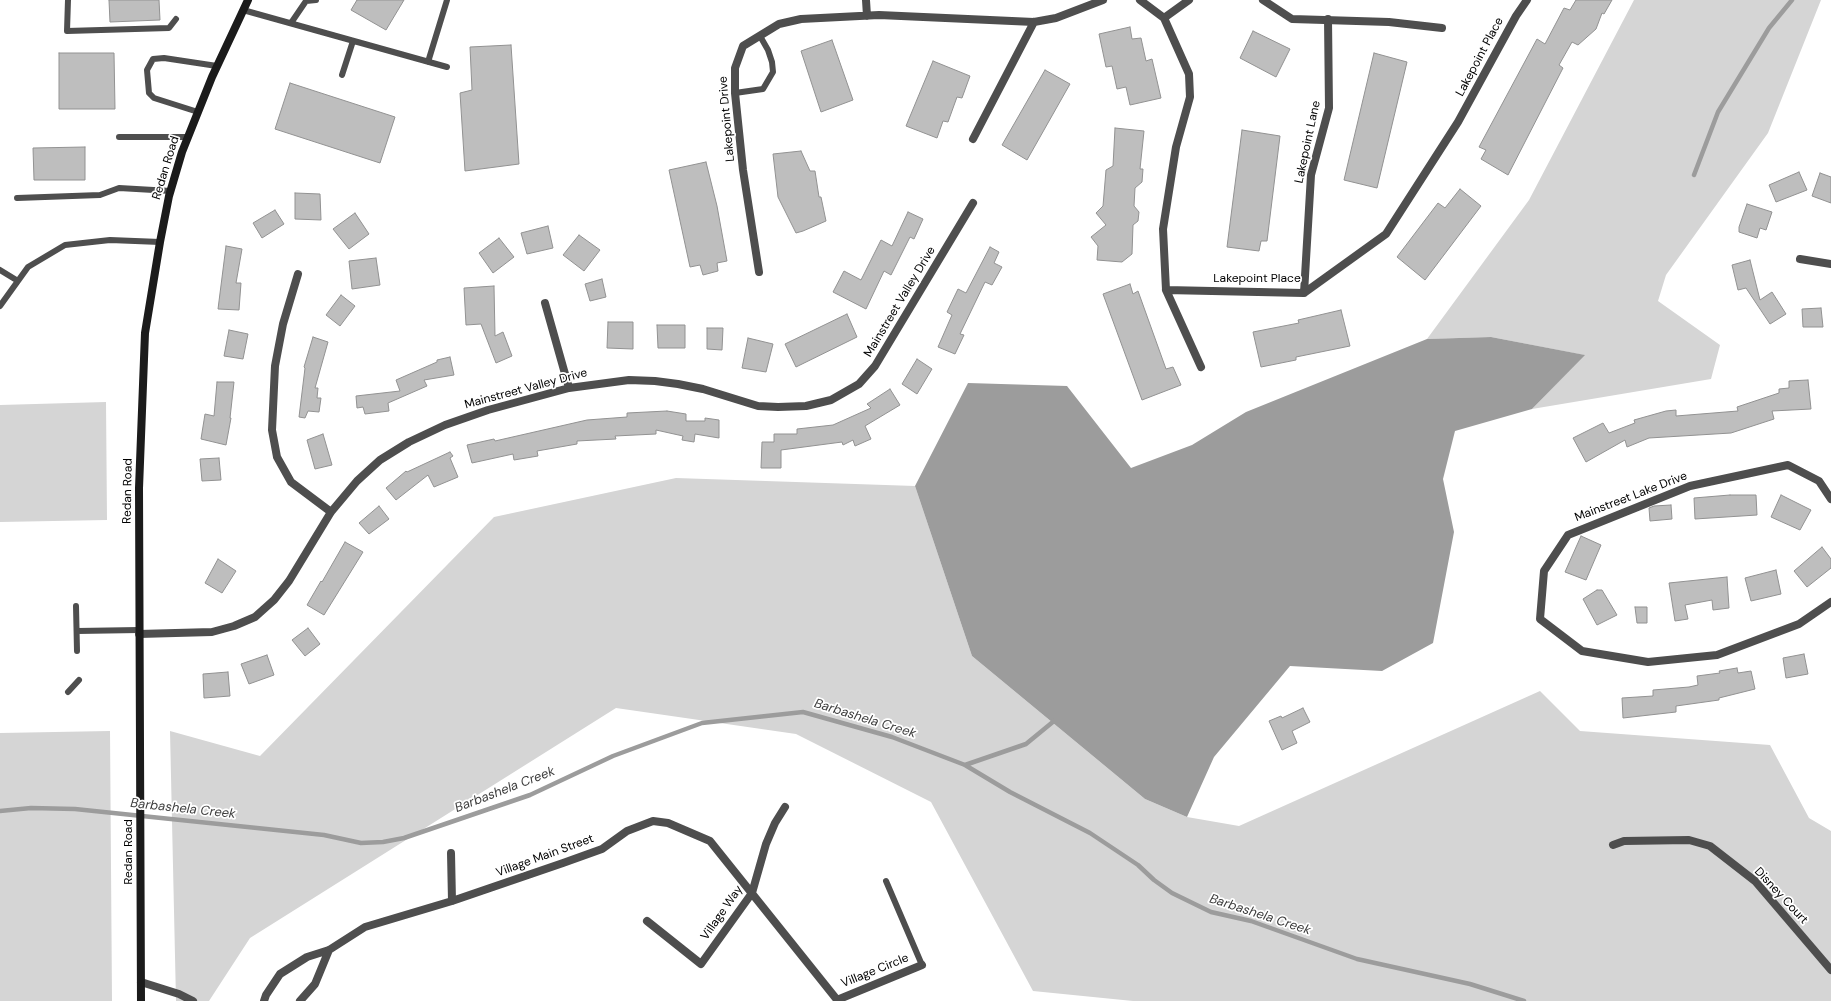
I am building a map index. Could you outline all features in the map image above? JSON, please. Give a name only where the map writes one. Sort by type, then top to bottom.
[{"type":"main road","name":"Redan Road","points":[[141,1001],[139,488],[145,333],[160,242],[171,191],[188,137],[198,112],[217,66],[248,0]]},
{"type":"street","points":[[866,0],[867,16]]},
{"type":"street","name":"Lakepoint Drive","points":[[759,272],[743,170],[734,68],[744,46],[779,24],[801,19],[867,16],[1034,22],[1056,18],[1103,0]]},
{"type":"street","points":[[1140,0],[1164,18],[1189,74],[1190,97],[1176,147],[1163,229],[1166,290],[1201,367]]},
{"type":"street","points":[[1164,18],[1189,0]]},
{"type":"street","points":[[1262,0],[1292,18],[1389,22],[1442,28]]},
{"type":"street","name":"Lakepoint Place","points":[[1166,290],[1304,293],[1386,234],[1458,122],[1526,0]]},
{"type":"street","name":"Lakepoint Lane","points":[[1304,293],[1311,175],[1329,108],[1328,19]]},
{"type":"street","points":[[973,139],[1034,22]]},
{"type":"street","name":"Mainstreet Valley Drive","points":[[139,632],[212,632],[234,626],[255,617],[274,600],[289,581],[331,512],[357,481],[380,460],[409,442],[445,425],[488,410],[569,388],[622,380],[655,381],[703,389],[758,406],[806,406],[831,400],[859,384],[875,366],[974,203]]},
{"type":"street","points":[[1800,259],[1831,264]]},
{"type":"street","points":[[298,274],[283,324],[275,366],[272,430],[277,457],[291,482],[331,512]]},
{"type":"street","points":[[545,303],[569,388]]},
{"type":"street","name":"Mainstreet Lake Drive","points":[[1831,499],[1819,482],[1788,465],[1690,486],[1568,535],[1544,571],[1540,619],[1582,651],[1648,662],[1717,655],[1799,624],[1831,602]]},
{"type":"street","name":"Village Way","points":[[647,921],[701,964],[752,893],[766,844],[775,823],[785,807]]},
{"type":"street","name":"Village Main Street","points":[[264,1001],[266,995],[280,974],[307,957],[329,950],[365,927],[452,901],[602,849],[626,830],[653,822],[668,824],[710,840],[838,1000]]},
{"type":"street","name":"Disney Court","points":[[1613,845],[1624,841],[1689,840],[1710,846],[1755,882],[1831,970]]},
{"type":"street","points":[[451,853],[452,901]]},
{"type":"street","points":[[300,1001],[315,984],[329,950]]},
{"type":"street","name":"Village Circle","points":[[838,1000],[922,965]]},
{"type":"street","points":[[140,982],[179,994],[193,1001]]},
{"type":"lane","points":[[68,0],[67,31],[169,28],[176,19]]},
{"type":"lane","points":[[291,23],[306,1],[316,0]]},
{"type":"lane","points":[[428,62],[447,0]]},
{"type":"lane","points":[[243,10],[447,67]]},
{"type":"lane","points":[[736,92],[763,89],[773,72],[772,62],[768,50],[760,36]]},
{"type":"lane","points":[[342,75],[353,41]]},
{"type":"lane","points":[[198,112],[154,98],[149,93],[147,70],[153,59],[164,58],[217,66]]},
{"type":"lane","points":[[119,137],[188,137]]},
{"type":"lane","points":[[17,198],[100,195],[119,188],[171,191]]},
{"type":"lane","points":[[0,306],[28,268],[65,245],[110,240],[160,242]]},
{"type":"lane","points":[[0,270],[18,281]]},
{"type":"lane","points":[[76,606],[77,651]]},
{"type":"lane","points":[[77,631],[139,632]]},
{"type":"lane","points":[[68,692],[79,680]]},
{"type":"lane","points":[[886,881],[922,965]]},
{"type":"shaded area","points":[[1634,0],[1821,0],[1768,133],[1666,275],[1658,301],[1720,345],[1711,379],[1532,409],[1584,355],[1491,337],[1427,339],[1529,200]]},
{"type":"shaded area","points":[[1491,337],[1585,355],[1532,409],[1455,431],[1443,479],[1454,532],[1433,643],[1382,671],[1290,666],[1214,757],[1187,817],[1145,799],[972,656],[915,486],[968,383],[1067,386],[1131,468],[1192,445],[1246,412],[1427,339]]},
{"type":"shaded area","points":[[106,402],[107,520],[0,522],[0,405]]},
{"type":"shaded area","points":[[676,478],[915,486],[972,656],[1145,799],[1187,817],[1239,826],[1540,691],[1580,731],[1770,745],[1809,818],[1831,831],[1831,1001],[1133,1001],[1033,991],[931,802],[796,734],[616,708],[250,938],[209,1001],[176,1001],[170,731],[260,756],[494,517]]},
{"type":"shaded area","points":[[110,731],[112,1001],[0,1001],[0,733]]},
{"type":"building","points":[[109,0],[159,0],[160,20],[110,22]]},
{"type":"building","points":[[357,0],[404,0],[386,30],[351,10]]},
{"type":"building","points":[[1576,0],[1612,0],[1604,14],[1602,13],[1596,29],[1578,45],[1572,42],[1559,65],[1563,68],[1508,175],[1481,159],[1486,150],[1479,147],[1537,39],[1545,44],[1564,8],[1570,10]]},
{"type":"building","points":[[1130,27],[1132,39],[1141,38],[1146,61],[1152,59],[1161,98],[1130,105],[1126,87],[1117,89],[1112,66],[1106,67],[1099,34]]},
{"type":"building","points":[[1253,31],[1290,49],[1276,77],[1240,58]]},
{"type":"building","points":[[832,40],[853,100],[821,112],[801,51]]},
{"type":"building","points":[[511,45],[519,164],[465,171],[460,93],[472,90],[470,47]]},
{"type":"building","points":[[59,53],[114,53],[115,109],[59,109]]},
{"type":"building","points":[[1374,53],[1407,62],[1377,188],[1344,180]]},
{"type":"building","points":[[933,61],[970,76],[962,98],[957,97],[948,122],[943,121],[937,138],[906,126]]},
{"type":"building","points":[[1045,70],[1070,84],[1027,160],[1002,145]]},
{"type":"building","points":[[290,83],[395,117],[380,163],[275,129]]},
{"type":"building","points":[[1115,128],[1144,131],[1140,169],[1143,169],[1142,182],[1135,188],[1134,206],[1139,212],[1138,221],[1133,225],[1132,254],[1122,262],[1097,260],[1098,246],[1091,237],[1106,225],[1096,213],[1103,206],[1106,170],[1113,166]]},
{"type":"building","points":[[1242,130],[1280,136],[1267,241],[1261,241],[1259,251],[1227,247]]},
{"type":"building","points":[[85,147],[85,180],[34,180],[33,148]]},
{"type":"building","points":[[801,151],[810,171],[815,171],[819,197],[821,197],[826,221],[796,233],[778,197],[773,154]]},
{"type":"building","points":[[706,162],[717,206],[727,261],[717,263],[718,271],[703,275],[700,265],[690,267],[669,170]]},
{"type":"building","points":[[1799,172],[1807,190],[1776,202],[1769,185]]},
{"type":"building","points":[[1820,173],[1831,177],[1831,203],[1812,196]]},
{"type":"building","points":[[1460,189],[1481,206],[1425,280],[1397,257],[1438,203],[1445,208]]},
{"type":"building","points":[[295,193],[320,194],[321,220],[295,219]]},
{"type":"building","points":[[1747,204],[1772,212],[1766,230],[1760,228],[1757,238],[1739,232],[1739,227]]},
{"type":"building","points":[[275,210],[284,224],[262,238],[253,223]]},
{"type":"building","points":[[908,212],[923,219],[914,239],[910,237],[891,275],[884,271],[866,309],[833,292],[844,271],[861,280],[881,240],[892,246]]},
{"type":"building","points":[[355,213],[369,234],[349,249],[333,229]]},
{"type":"building","points":[[548,226],[553,248],[527,254],[521,233]]},
{"type":"building","points":[[579,235],[600,250],[584,271],[563,255]]},
{"type":"building","points":[[499,238],[514,257],[493,273],[479,253]]},
{"type":"building","points":[[226,246],[242,249],[236,283],[241,283],[239,310],[218,309]]},
{"type":"building","points":[[990,247],[999,252],[994,263],[1002,267],[992,285],[985,282],[960,334],[964,335],[955,354],[938,347],[952,315],[947,312],[958,289],[966,293]]},
{"type":"building","points":[[376,258],[380,285],[352,289],[349,261]]},
{"type":"building","points":[[1750,260],[1760,300],[1772,292],[1786,314],[1770,324],[1746,288],[1738,290],[1732,265]]},
{"type":"building","points":[[602,279],[606,297],[590,301],[585,284]]},
{"type":"building","points":[[1130,284],[1133,294],[1138,291],[1166,369],[1173,367],[1181,385],[1142,400],[1103,294]]},
{"type":"building","points":[[494,286],[495,336],[503,332],[512,356],[496,363],[481,324],[466,325],[464,288]]},
{"type":"building","points":[[341,295],[355,306],[340,326],[326,315]]},
{"type":"building","points":[[1821,308],[1823,327],[1803,327],[1802,309]]},
{"type":"building","points":[[1341,310],[1350,346],[1296,357],[1296,360],[1261,367],[1253,332],[1299,323],[1298,320]]},
{"type":"building","points":[[847,314],[857,337],[796,367],[785,344]]},
{"type":"building","points":[[608,322],[633,322],[633,349],[607,348]]},
{"type":"building","points":[[657,325],[685,325],[685,348],[658,348]]},
{"type":"building","points":[[707,328],[723,328],[722,350],[707,349]]},
{"type":"building","points":[[229,330],[248,334],[243,359],[224,356]]},
{"type":"building","points":[[313,337],[328,342],[315,388],[318,388],[317,398],[321,398],[319,412],[308,411],[305,418],[299,417],[304,367]]},
{"type":"building","points":[[748,338],[773,344],[766,372],[742,368]]},
{"type":"building","points":[[450,357],[454,375],[424,380],[427,386],[388,403],[389,411],[365,414],[363,407],[357,408],[356,396],[400,391],[396,380],[437,362],[437,360]]},
{"type":"building","points":[[917,359],[932,369],[917,394],[902,384]]},
{"type":"building","points":[[1808,380],[1811,409],[1772,411],[1774,419],[1731,433],[1649,438],[1627,447],[1625,440],[1586,462],[1573,438],[1603,423],[1609,433],[1635,423],[1634,420],[1666,411],[1676,410],[1676,416],[1738,411],[1737,407],[1779,393],[1779,389],[1789,388],[1789,381]]},
{"type":"building","points":[[217,382],[234,382],[231,418],[226,445],[201,439],[205,414],[214,416]]},
{"type":"building","points":[[890,389],[900,405],[865,426],[871,439],[855,446],[853,440],[843,445],[842,442],[781,450],[781,468],[761,468],[762,442],[774,442],[774,434],[797,434],[797,429],[833,425],[871,408],[867,404]]},
{"type":"building","points":[[667,411],[686,414],[686,421],[705,421],[705,418],[719,420],[719,438],[695,434],[694,442],[682,440],[683,436],[656,430],[656,434],[615,436],[616,439],[577,441],[577,444],[537,451],[538,456],[514,460],[513,454],[472,463],[467,445],[494,439],[495,441],[587,420],[627,417],[627,413]]},
{"type":"building","points":[[323,434],[332,465],[315,469],[307,440]]},
{"type":"building","points":[[450,452],[453,456],[450,458],[458,477],[434,487],[428,475],[396,500],[386,488],[406,471],[407,472]]},
{"type":"building","points":[[219,458],[221,480],[202,481],[200,459]]},
{"type":"building","points":[[1730,495],[1756,495],[1757,515],[1695,519],[1694,498]]},
{"type":"building","points":[[1781,495],[1811,510],[1800,530],[1771,517]]},
{"type":"building","points":[[1671,505],[1672,519],[1650,521],[1649,508],[1654,506]]},
{"type":"building","points":[[379,506],[389,519],[369,534],[359,523]]},
{"type":"building","points":[[1581,536],[1601,545],[1586,580],[1565,572]]},
{"type":"building","points":[[345,542],[363,552],[324,615],[307,605]]},
{"type":"building","points":[[1822,547],[1831,559],[1831,568],[1807,587],[1794,571]]},
{"type":"building","points":[[218,559],[236,571],[222,593],[205,583]]},
{"type":"building","points":[[1776,570],[1781,594],[1751,601],[1745,578]]},
{"type":"building","points":[[1727,577],[1729,608],[1713,610],[1712,600],[1685,605],[1688,619],[1675,621],[1669,583]]},
{"type":"building","points":[[1597,590],[1602,590],[1617,615],[1597,625],[1583,599]]},
{"type":"building","points":[[1635,607],[1647,607],[1647,623],[1637,623]]},
{"type":"building","points":[[308,628],[320,644],[305,656],[292,640]]},
{"type":"building","points":[[1804,654],[1808,674],[1786,678],[1783,658]]},
{"type":"building","points":[[267,655],[274,675],[249,684],[241,664]]},
{"type":"building","points":[[1737,668],[1738,673],[1751,671],[1755,689],[1719,698],[1719,700],[1676,706],[1676,712],[1623,718],[1622,698],[1653,696],[1653,690],[1698,685],[1697,676],[1720,673],[1719,671]]},
{"type":"building","points":[[228,672],[230,696],[204,698],[203,674]]},
{"type":"building","points":[[1303,708],[1310,722],[1292,731],[1297,743],[1282,750],[1269,721],[1281,716],[1282,718]]},
{"type":"waterway","points":[[1694,175],[1718,112],[1769,28],[1792,0]]},
{"type":"waterway","name":"Barbashela Creek","points":[[0,811],[31,808],[75,809],[324,835],[361,843],[383,842],[404,838],[530,795],[613,756],[702,723],[803,712],[892,737],[965,765],[1010,792],[1090,833],[1138,865],[1154,880],[1172,893],[1211,912],[1251,921],[1357,959],[1470,984],[1524,1001]]},
{"type":"waterway","points":[[965,765],[1026,744],[1054,721]]}]
